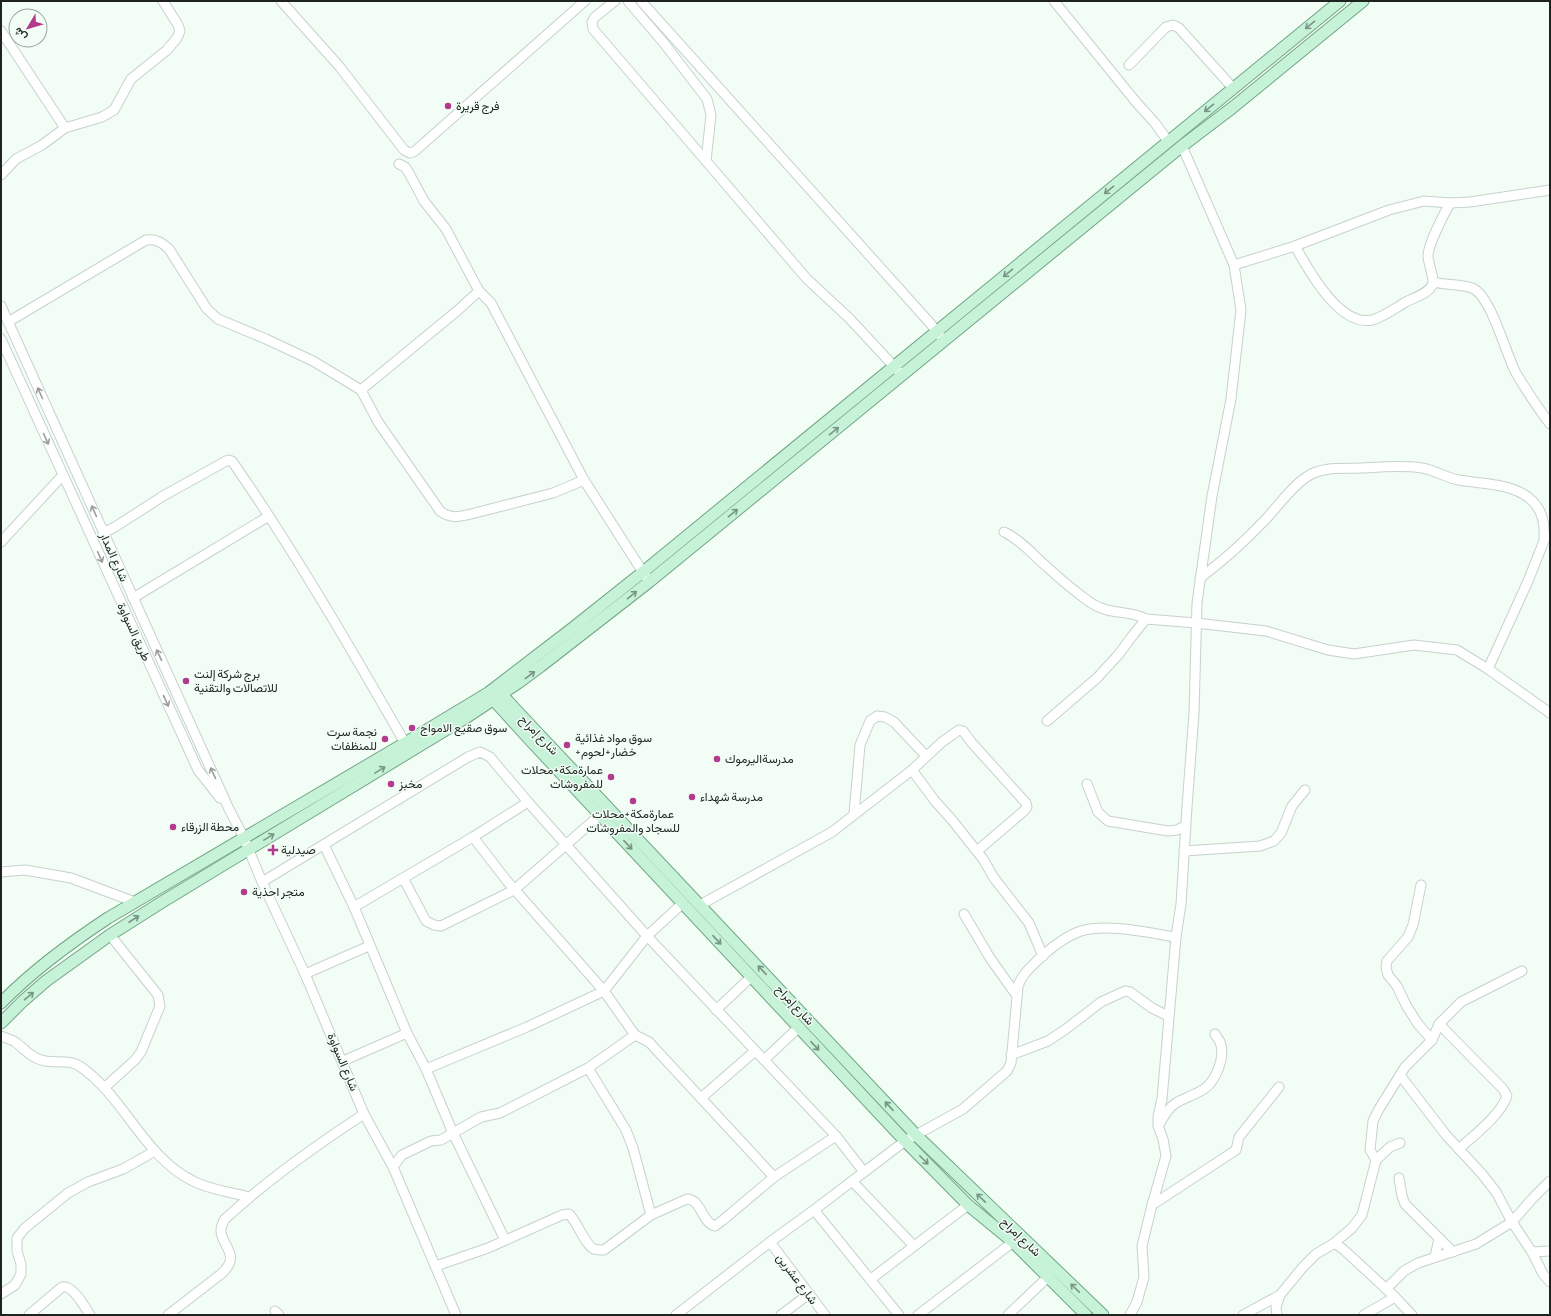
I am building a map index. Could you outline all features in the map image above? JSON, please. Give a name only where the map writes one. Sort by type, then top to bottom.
[{"type":"main road","points":[[1,1003],[16,987],[74,941],[135,902],[405,743],[495,693],[1340,1]]},
{"type":"main road","points":[[3,1020],[46,981],[110,935],[249,850],[575,641],[1182,146],[1232,108],[1363,1]]},
{"type":"main road","points":[[1223,97],[1232,108]]},
{"type":"main road","name":"شارع إمراح","points":[[495,693],[600,815],[905,1141],[968,1204],[1013,1242],[1086,1315]]},
{"type":"main road","name":"شارع إمراح","points":[[495,693],[700,905],[916,1135],[1103,1315]]},
{"type":"street","points":[[1,175],[16,159],[42,145],[65,128],[108,115],[119,103],[132,79],[167,50],[177,38],[180,31],[178,25],[163,1]]},
{"type":"street","points":[[281,1],[339,66],[404,150],[410,153],[421,146],[585,1]]},
{"type":"street","points":[[615,1],[595,17],[592,22],[593,29],[807,278],[849,318],[902,375]]},
{"type":"street","points":[[628,1],[663,42],[707,99],[712,115],[706,161]]},
{"type":"street","points":[[641,1],[943,341]]},
{"type":"street","points":[[1054,1],[1136,102],[1155,123],[1168,141]]},
{"type":"street","points":[[1129,64],[1166,27],[1173,25],[1179,28],[1233,88]]},
{"type":"street","points":[[1,31],[65,128]]},
{"type":"street","points":[[1130,1315],[1137,1302],[1144,1277],[1142,1246],[1166,1156],[1163,1139],[1158,1126],[1158,1117],[1162,1099],[1168,1016],[1181,904],[1194,713],[1197,604],[1212,496],[1231,400],[1241,310],[1234,264],[1182,146]]},
{"type":"street","points":[[399,164],[405,167],[424,201],[446,229],[478,291],[491,303],[584,480],[649,582]]},
{"type":"street","points":[[1234,264],[1296,246],[1389,210],[1424,201],[1450,203],[1470,202],[1550,190]]},
{"type":"street","points":[[1296,246],[1309,272],[1326,294],[1342,311],[1356,320],[1371,320],[1378,318],[1412,298],[1423,294],[1430,288],[1433,282],[1428,254],[1443,216],[1450,203]]},
{"type":"street","points":[[8,322],[146,240],[154,239],[161,242],[169,250],[207,309],[218,319],[313,361],[361,390],[378,422],[440,511],[445,515],[455,517],[470,514],[553,493],[584,480]]},
{"type":"street","points":[[1433,282],[1443,285],[1471,287],[1479,292],[1494,317],[1516,372],[1550,424]]},
{"type":"street","points":[[361,390],[457,311],[478,291]]},
{"type":"street","name":"شارع المدار","points":[[1,306],[229,809]]},
{"type":"street","name":"طريق السواوة","points":[[1,339],[198,770],[229,809]]},
{"type":"street","points":[[103,533],[116,527],[163,496],[228,460],[232,461],[269,516],[326,607],[405,743]]},
{"type":"street","points":[[1200,578],[1264,521],[1299,483],[1308,476],[1319,471],[1336,469],[1396,466],[1424,468],[1457,479],[1509,488],[1523,493],[1530,498],[1540,512],[1544,520],[1544,541]]},
{"type":"street","points":[[1,542],[63,475]]},
{"type":"street","points":[[133,598],[269,516]]},
{"type":"street","points":[[1488,669],[1528,581],[1550,527]]},
{"type":"street","points":[[1004,532],[1027,546],[1046,567],[1092,603],[1107,611],[1130,613],[1146,619],[1266,631],[1328,650],[1354,654],[1414,645],[1457,650],[1488,669],[1550,713]]},
{"type":"street","points":[[1046,721],[1097,678],[1119,654],[1146,619]]},
{"type":"street","points":[[854,814],[860,764],[860,745],[870,721],[877,716],[885,717],[894,722],[926,756]]},
{"type":"street","points":[[700,905],[811,844],[844,823],[912,770],[953,732],[959,730],[963,730],[972,743],[1026,803],[1027,807],[977,851]]},
{"type":"street","points":[[262,882],[468,757],[480,752],[490,757],[647,936],[836,1136],[864,1172]]},
{"type":"street","points":[[912,770],[935,801],[977,851],[994,878],[1029,923],[1043,956]]},
{"type":"street","points":[[1087,784],[1098,812],[1108,821],[1168,831],[1186,826]]},
{"type":"street","points":[[1184,851],[1260,846],[1274,842],[1281,833],[1292,806],[1305,790]]},
{"type":"street","points":[[354,907],[473,837],[528,802]]},
{"type":"street","name":"شارع السواوة","points":[[229,809],[244,838],[262,882],[305,974],[343,1061],[364,1114],[394,1167],[456,1315]]},
{"type":"street","points":[[403,878],[426,921],[434,925],[441,926],[514,890],[600,815]]},
{"type":"street","points":[[473,837],[514,890],[604,991],[635,1035],[649,1042],[774,1177]]},
{"type":"street","points":[[324,845],[354,907],[369,946],[407,1033],[426,1069],[454,1133],[505,1240]]},
{"type":"street","points":[[1,872],[25,870],[71,878],[135,902]]},
{"type":"street","points":[[1421,885],[1413,925],[1408,937],[1387,961],[1386,967],[1388,975],[1397,986],[1414,1018],[1432,1040]]},
{"type":"street","points":[[426,1069],[527,1027],[604,991],[647,936],[683,903]]},
{"type":"street","points":[[964,914],[990,958],[1017,996]]},
{"type":"street","points":[[681,1314],[770,1242],[905,1141],[963,1109],[1008,1071],[1020,978],[1043,956],[1067,937],[1083,931],[1099,928],[1126,929],[1176,937]]},
{"type":"street","points":[[104,1088],[135,1060],[141,1052],[160,1006],[158,995],[110,935]]},
{"type":"street","points":[[305,974],[369,946]]},
{"type":"street","points":[[1376,1160],[1370,1150],[1373,1121],[1400,1075],[1413,1058],[1432,1040],[1439,1024],[1461,1002],[1522,971]]},
{"type":"street","points":[[716,1010],[752,977]]},
{"type":"street","points":[[1011,1055],[1048,1041],[1101,1002],[1125,992],[1130,992],[1152,1008],[1168,1016]]},
{"type":"street","points":[[1,1031],[3,1020]]},
{"type":"street","points":[[1439,1024],[1503,1088],[1507,1096],[1505,1102],[1493,1116],[1459,1149]]},
{"type":"street","points":[[764,1060],[798,1028]]},
{"type":"street","points":[[343,1061],[407,1033]]},
{"type":"street","points":[[1158,1126],[1166,1112],[1175,1104],[1204,1089],[1212,1082],[1218,1071],[1222,1053],[1220,1043],[1215,1034]]},
{"type":"street","points":[[394,1167],[402,1155],[431,1141],[441,1140],[481,1117],[500,1112],[588,1068],[635,1035]]},
{"type":"street","points":[[1,1036],[14,1042],[30,1055],[45,1061],[64,1061],[80,1066],[98,1081],[155,1151],[175,1170],[194,1182],[249,1197]]},
{"type":"street","points":[[701,1098],[755,1051]]},
{"type":"street","points":[[588,1068],[626,1130],[633,1148],[651,1215]]},
{"type":"street","points":[[1400,1075],[1446,1135],[1482,1174],[1496,1192],[1512,1222],[1532,1252],[1543,1274],[1550,1282]]},
{"type":"street","points":[[1152,1205],[1236,1150],[1239,1137],[1279,1087]]},
{"type":"street","points":[[168,1315],[228,1267],[230,1252],[221,1234],[224,1220],[267,1182],[364,1114]]},
{"type":"street","points":[[436,1266],[505,1240],[562,1215],[569,1214],[575,1220],[589,1245],[595,1250],[604,1250],[651,1215],[687,1199],[694,1201],[709,1224],[714,1226],[774,1177],[836,1136]]},
{"type":"street","points":[[1277,1315],[1276,1307],[1280,1295],[1303,1267],[1316,1254],[1333,1244],[1352,1228],[1362,1215],[1376,1160],[1390,1147],[1400,1143]]},
{"type":"street","points":[[1,1294],[15,1285],[21,1274],[21,1264],[17,1251],[17,1238],[25,1228],[68,1193],[88,1182],[123,1169],[155,1151]]},
{"type":"street","points":[[1399,1178],[1405,1204],[1454,1252]]},
{"type":"street","points":[[852,1181],[914,1246]]},
{"type":"street","points":[[1386,1289],[1404,1271],[1418,1263],[1476,1244],[1512,1222],[1550,1181]]},
{"type":"street","points":[[871,1279],[968,1204]]},
{"type":"street","points":[[814,1210],[899,1315]]},
{"type":"street","points":[[1436,1257],[1439,1238]]},
{"type":"street","name":"شارع عشرين","points":[[770,1242],[825,1315]]},
{"type":"street","points":[[918,1315],[1013,1242]]},
{"type":"street","points":[[1333,1244],[1336,1244],[1344,1250],[1395,1297],[1412,1315]]},
{"type":"street","points":[[1532,1252],[1550,1251]]},
{"type":"street","points":[[1008,1315],[1048,1277]]},
{"type":"street","points":[[28,1315],[62,1287],[66,1286],[73,1291],[90,1315]]},
{"type":"street","points":[[781,1315],[808,1294]]},
{"type":"street","points":[[1243,1315],[1280,1295]]},
{"type":"street","points":[[1364,1315],[1395,1297]]},
{"type":"place","name":"فرج قريرة","points":[[448,106]]},
{"type":"place","name":"برج شركة إلنت للاتصالات والتقنية","points":[[186,681]]},
{"type":"place","name":"سوق صقيع الامواج","points":[[412,728]]},
{"type":"place","name":"نجمة سرت للمنظفات","points":[[385,739]]},
{"type":"place","name":"سوق مواد غذائية +خضار+لحوم","points":[[567,745]]},
{"type":"place","name":"مدرسةاليرموك","points":[[717,759]]},
{"type":"place","name":"عمارةمكة+محلات للمفروشات","points":[[611,777]]},
{"type":"place","name":"مخبز","points":[[391,784]]},
{"type":"place","name":"مدرسة شهداء","points":[[692,797]]},
{"type":"place","name":"عمارةمكة+محلات للسجاد والمفروشات","points":[[633,801]]},
{"type":"place","name":"محطة الزرقاء","points":[[173,827]]},
{"type":"place","name":"صيدلية","points":[[273,850]]},
{"type":"place","name":"متجر احذية","points":[[244,892]]}]
